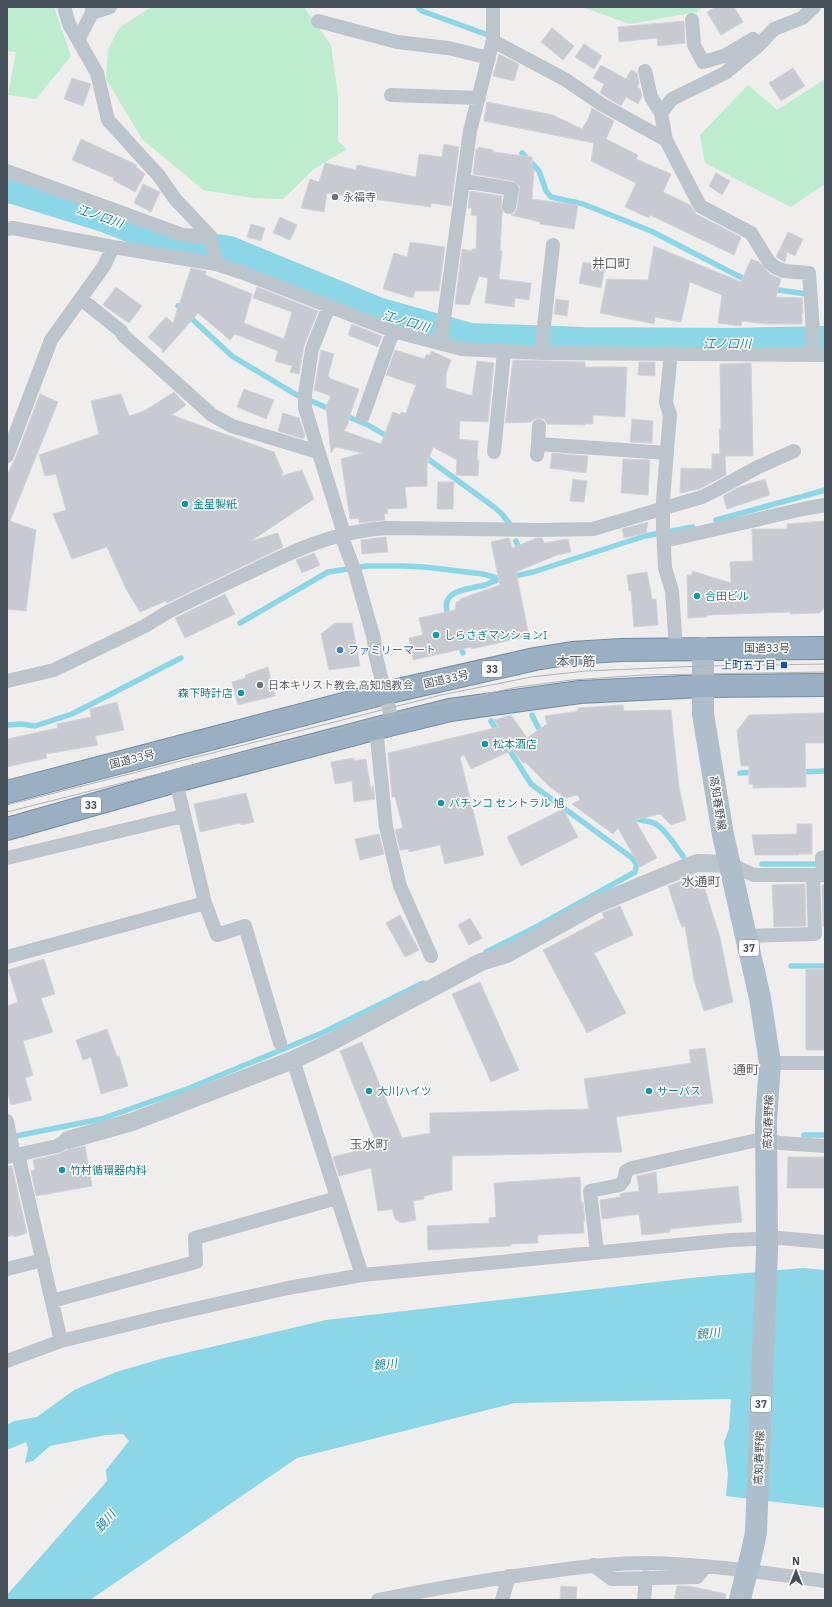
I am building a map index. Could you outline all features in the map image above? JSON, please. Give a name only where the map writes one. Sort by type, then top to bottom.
[{"type":"highway","name":"国道33号","points":[[7,792],[385,693],[535,659],[621,650],[825,648]]},
{"type":"highway","name":"33","points":[[7,828],[176,781],[450,710],[565,694],[703,686],[825,685]]},
{"type":"main road","name":"高知春野線","points":[[703,648],[704,714],[729,864],[760,998],[770,1063],[766,1140],[767,1244],[756,1532],[740,1600]]},
{"type":"street","points":[[64,7],[66,16],[97,73],[108,120],[159,176],[175,199],[211,238],[216,261]]},
{"type":"street","points":[[78,40],[92,10],[110,7]]},
{"type":"street","points":[[442,337],[470,131],[493,41],[493,7]]},
{"type":"street","points":[[661,113],[672,99],[725,74],[759,45],[774,29],[802,18],[814,7]]},
{"type":"street","points":[[692,20],[694,44],[703,62],[724,56],[753,39],[759,45]]},
{"type":"street","points":[[318,21],[397,42],[448,48],[489,58]]},
{"type":"street","points":[[493,41],[566,80],[601,104],[666,140]]},
{"type":"street","points":[[7,229],[13,228],[112,247],[216,261],[393,331],[442,337],[462,348],[504,352],[541,345],[707,355],[817,352],[809,273],[784,271],[775,267],[769,262],[751,233],[700,206],[666,140],[661,113],[651,97],[645,70]]},
{"type":"street","points":[[390,95],[478,98]]},
{"type":"street","points":[[7,171],[183,235],[211,238]]},
{"type":"street","points":[[464,181],[512,189],[509,207]]},
{"type":"street","points":[[541,345],[553,246]]},
{"type":"street","points":[[7,456],[51,340],[104,266],[112,247]]},
{"type":"street","points":[[81,300],[121,331],[123,335],[212,415],[232,426],[318,452]]},
{"type":"street","points":[[329,306],[312,349],[305,399],[318,452],[331,489],[342,534],[354,568],[374,639],[375,652],[385,693],[386,827],[400,886],[431,956]]},
{"type":"street","points":[[363,416],[393,331]]},
{"type":"street","points":[[494,452],[504,352]]},
{"type":"street","points":[[671,353],[666,402],[670,415],[663,507],[665,568],[672,591],[676,649]]},
{"type":"street","points":[[539,426],[538,449],[667,453]]},
{"type":"street","points":[[7,681],[54,670],[145,626],[166,613],[294,550],[342,534],[385,528],[540,530],[593,529],[663,507],[702,497],[758,467],[794,451]]},
{"type":"street","points":[[664,535],[825,506]]},
{"type":"street","points":[[176,781],[183,816],[205,903],[217,935],[245,926],[280,1043]]},
{"type":"street","points":[[7,858],[183,816]]},
{"type":"street","points":[[746,936],[815,934],[820,875],[823,858]]},
{"type":"street","points":[[61,1341],[43,1260],[10,1140],[52,1137],[68,1140],[132,1122],[293,1060],[327,1044],[481,962],[507,954],[595,905],[697,863],[729,864],[754,875],[820,875]]},
{"type":"street","points":[[7,957],[205,903]]},
{"type":"street","points":[[293,1060],[362,1275]]},
{"type":"street","points":[[770,1063],[825,1063]]},
{"type":"street","points":[[597,1252],[590,1191],[620,1186],[624,1180],[626,1171],[632,1168],[733,1145],[766,1140],[780,1143],[825,1146]]},
{"type":"street","points":[[52,1301],[196,1262],[195,1238],[337,1198]]},
{"type":"street","points":[[7,1361],[61,1341],[159,1317],[288,1288],[362,1275],[597,1252],[825,1242]]},
{"type":"street","points":[[7,1268],[43,1260]]},
{"type":"street","points":[[378,1600],[509,1576],[593,1565],[646,1563],[706,1566],[749,1564],[825,1581]]},
{"type":"street","points":[[593,1565],[612,1579],[697,1576],[706,1566]]},
{"type":"street","points":[[502,1600],[509,1576]]},
{"type":"street","points":[[644,1600],[646,1577]]},
{"type":"green space","points":[[7,7],[54,7],[71,56],[36,99],[8,95],[16,52],[7,51]]},
{"type":"green space","points":[[151,7],[304,7],[331,45],[338,95],[338,141],[347,149],[314,169],[283,199],[253,198],[203,190],[142,139],[106,79],[108,50],[119,28]]},
{"type":"green space","points":[[582,7],[703,7],[697,12],[630,24]]},
{"type":"green space","points":[[825,79],[825,184],[791,207],[705,163],[700,135],[748,85],[777,110]]},
{"type":"water","name":"鏡川","points":[[803,1268],[825,1270],[825,1508],[726,1496],[728,1474],[724,1442],[729,1429],[731,1399],[515,1403],[297,1458],[90,1600],[7,1600],[7,1595],[107,1481],[106,1470],[129,1441],[123,1434],[106,1435],[50,1446],[33,1461],[25,1463],[28,1448],[26,1442],[7,1450],[7,1425],[14,1421],[37,1417],[74,1390],[116,1372],[164,1358],[326,1320],[700,1277]]},
{"type":"building","points":[[716,7],[734,7],[743,22],[721,35],[707,12]]},
{"type":"building","points":[[684,21],[685,43],[658,46],[657,38],[619,42],[618,27]]},
{"type":"building","points":[[552,28],[574,46],[563,60],[541,42]]},
{"type":"building","points":[[584,44],[602,56],[594,69],[575,57]]},
{"type":"building","points":[[499,54],[519,64],[514,81],[493,76]]},
{"type":"building","points":[[601,65],[626,79],[631,70],[637,73],[639,83],[637,87],[640,89],[642,96],[638,104],[626,97],[621,106],[600,93],[604,84],[593,78]]},
{"type":"building","points":[[793,68],[805,86],[781,101],[769,83]]},
{"type":"building","points":[[72,78],[91,84],[83,106],[64,99]]},
{"type":"building","points":[[487,102],[553,115],[582,129],[587,122],[592,108],[614,121],[606,139],[638,155],[636,159],[671,174],[663,192],[690,205],[696,214],[741,237],[734,255],[650,215],[649,218],[625,207],[636,183],[591,161],[594,143],[484,121]]},
{"type":"building","points":[[81,139],[137,165],[136,167],[145,174],[135,192],[113,180],[114,178],[72,160]]},
{"type":"building","points":[[444,144],[459,147],[451,206],[431,203],[431,207],[327,193],[324,212],[301,208],[310,179],[319,182],[325,163],[356,170],[357,165],[416,177],[419,154],[442,157]]},
{"type":"building","points":[[478,147],[493,150],[493,152],[532,157],[532,169],[534,170],[532,199],[578,205],[574,229],[540,224],[540,222],[511,215],[515,213],[517,208],[520,186],[513,181],[473,174],[476,149],[478,150]]},
{"type":"building","points":[[716,173],[730,181],[722,195],[709,186]]},
{"type":"building","points":[[143,184],[160,192],[151,212],[134,203]]},
{"type":"building","points":[[470,191],[502,196],[501,206],[503,213],[500,251],[502,251],[499,279],[531,283],[529,300],[515,298],[514,307],[485,303],[488,278],[479,276],[469,305],[455,304],[462,249],[472,251],[472,249],[476,249],[477,216],[471,215],[472,208],[468,208]]},
{"type":"building","points":[[280,217],[297,225],[290,240],[273,233]]},
{"type":"building","points":[[251,224],[265,228],[261,241],[247,237]]},
{"type":"building","points":[[788,232],[803,239],[795,256],[787,252],[785,262],[776,257]]},
{"type":"building","points":[[410,242],[445,247],[439,291],[415,291],[413,298],[383,289],[394,253],[407,257]]},
{"type":"building","points":[[654,246],[741,282],[751,259],[759,262],[770,274],[781,279],[776,297],[802,298],[802,324],[766,324],[742,321],[741,326],[718,323],[722,295],[690,282],[681,322],[655,317],[654,324],[600,313],[607,279],[648,280]]},
{"type":"building","points":[[583,262],[605,266],[601,288],[579,283]]},
{"type":"building","points":[[191,268],[206,271],[205,275],[252,294],[244,323],[284,339],[292,312],[253,298],[257,287],[318,311],[304,346],[299,374],[290,372],[292,366],[275,361],[278,351],[235,334],[230,340],[198,313],[163,353],[163,350],[148,337],[166,317],[173,323]]},
{"type":"building","points":[[116,287],[142,306],[129,323],[103,305]]},
{"type":"building","points":[[556,299],[569,301],[567,316],[554,314]]},
{"type":"building","points":[[352,324],[382,336],[378,347],[348,335]]},
{"type":"building","points":[[321,350],[334,354],[328,376],[331,379],[359,389],[348,421],[349,422],[344,431],[381,444],[393,412],[400,415],[401,412],[406,413],[416,385],[386,375],[395,350],[425,359],[426,355],[430,355],[431,351],[451,360],[446,374],[446,388],[472,396],[477,361],[494,363],[488,422],[460,421],[459,439],[478,441],[478,476],[456,475],[457,460],[433,447],[427,464],[427,486],[405,487],[407,508],[387,509],[388,514],[384,514],[385,520],[359,523],[359,518],[350,519],[341,459],[363,453],[335,447],[331,453],[326,406],[331,396],[314,390]]},
{"type":"building","points":[[513,360],[585,362],[585,367],[627,367],[625,417],[593,415],[593,424],[585,425],[547,424],[544,419],[539,418],[531,422],[505,423]]},
{"type":"building","points":[[639,362],[655,362],[655,376],[638,375]]},
{"type":"building","points":[[751,363],[753,456],[725,456],[726,475],[699,489],[680,493],[681,468],[712,469],[712,454],[720,454],[720,364]]},
{"type":"building","points":[[244,389],[274,400],[266,419],[237,407]]},
{"type":"building","name":"金星製紙","points":[[174,392],[186,405],[172,415],[274,452],[283,473],[281,476],[302,470],[314,499],[251,541],[278,533],[283,547],[167,603],[166,601],[140,612],[126,589],[107,547],[72,559],[53,514],[66,510],[56,474],[45,476],[39,455],[99,434],[91,401],[121,394],[129,416],[144,411]]},
{"type":"building","points":[[40,394],[58,402],[10,521],[36,530],[26,611],[7,609],[7,475],[15,459]]},
{"type":"building","points":[[283,413],[299,418],[305,436],[303,439],[278,431]]},
{"type":"building","points":[[632,419],[653,421],[652,443],[630,442]]},
{"type":"building","points":[[552,453],[588,456],[586,473],[550,468]]},
{"type":"building","points":[[623,459],[650,460],[648,495],[621,493]]},
{"type":"building","points":[[573,479],[587,481],[584,502],[570,501]]},
{"type":"building","points":[[765,479],[770,495],[727,509],[723,496],[739,487]]},
{"type":"building","points":[[438,482],[454,482],[453,509],[437,509]]},
{"type":"building","points":[[825,521],[825,608],[819,613],[790,614],[790,612],[707,615],[707,617],[688,618],[687,575],[692,575],[692,571],[731,583],[730,562],[753,561],[752,529],[787,529],[787,524]]},
{"type":"building","points":[[648,522],[646,533],[624,538],[622,529]]},
{"type":"building","points":[[386,537],[388,552],[362,554],[361,540]]},
{"type":"building","points":[[509,538],[512,548],[537,538],[542,538],[544,543],[568,539],[571,552],[557,555],[516,572],[529,636],[413,660],[409,638],[423,635],[419,618],[455,610],[456,602],[460,601],[460,599],[500,585],[491,542]]},
{"type":"building","points":[[314,553],[320,565],[302,573],[296,560]]},
{"type":"building","points":[[647,572],[652,599],[656,599],[658,625],[634,627],[631,591],[629,591],[627,575]]},
{"type":"building","points":[[225,594],[235,614],[185,638],[175,618]]},
{"type":"building","name":"ファミリーマート","points":[[335,623],[352,623],[360,666],[329,670],[321,634]]},
{"type":"building","name":"日本キリスト教会 高知旭教会","points":[[268,667],[275,696],[238,705],[232,682],[246,678],[245,675]]},
{"type":"building","points":[[117,702],[124,730],[95,736],[98,745],[46,754],[47,758],[7,767],[7,739],[58,728],[57,724],[91,717],[90,709]]},
{"type":"building","points":[[623,705],[624,711],[671,710],[679,787],[686,820],[671,825],[660,814],[635,820],[657,858],[640,867],[618,828],[613,834],[572,804],[580,800],[578,795],[565,798],[550,787],[525,762],[523,763],[513,750],[471,769],[464,755],[460,757],[484,855],[445,864],[440,845],[409,852],[408,849],[400,850],[395,830],[403,828],[395,797],[392,797],[388,753],[499,727],[494,720],[511,715],[527,738],[547,724],[545,716],[578,711],[578,708]]},
{"type":"building","points":[[825,713],[825,743],[805,743],[806,787],[753,788],[753,784],[749,784],[749,766],[741,766],[737,731],[749,715]]},
{"type":"building","points":[[354,758],[354,761],[366,759],[371,790],[373,785],[375,799],[354,802],[352,781],[335,784],[331,762]]},
{"type":"building","points":[[246,793],[254,822],[241,825],[240,823],[200,832],[194,804]]},
{"type":"building","points":[[563,809],[578,837],[521,866],[507,837]]},
{"type":"building","points":[[797,824],[812,824],[812,854],[755,855],[752,835],[797,834]]},
{"type":"building","points":[[379,834],[384,854],[360,860],[355,839]]},
{"type":"building","points":[[700,874],[720,937],[733,1002],[704,1011],[694,980],[685,926],[682,927],[679,920],[668,886]]},
{"type":"building","points":[[805,884],[806,926],[774,927],[772,885]]},
{"type":"building","points":[[822,885],[825,885],[825,926],[823,926]]},
{"type":"building","points":[[620,906],[633,935],[594,953],[626,1013],[587,1033],[543,950],[604,918],[602,913]]},
{"type":"building","points":[[400,915],[419,950],[405,957],[386,923]]},
{"type":"building","points":[[470,918],[482,938],[469,945],[458,925]]},
{"type":"building","points":[[44,959],[55,994],[41,998],[53,1032],[23,1041],[33,1075],[25,1078],[32,1100],[11,1105],[7,1091],[7,1006],[18,1002],[8,970]]},
{"type":"building","points":[[806,969],[825,969],[825,1050],[806,1050]]},
{"type":"building","points":[[480,982],[519,1070],[491,1082],[452,994]]},
{"type":"building","points":[[107,1029],[117,1057],[119,1056],[128,1086],[101,1094],[91,1057],[83,1060],[76,1040]]},
{"type":"building","points":[[362,1042],[402,1138],[430,1133],[430,1113],[589,1109],[584,1079],[691,1063],[689,1050],[705,1048],[713,1103],[616,1117],[622,1152],[452,1156],[452,1190],[424,1196],[424,1199],[413,1201],[416,1220],[401,1223],[395,1219],[392,1209],[378,1211],[371,1168],[339,1176],[333,1157],[368,1148],[367,1144],[376,1143],[340,1051]]},
{"type":"building","name":"竹村循環器内科","points":[[85,1146],[92,1186],[36,1196],[31,1171],[35,1170],[33,1160]]},
{"type":"building","points":[[788,1157],[825,1157],[825,1188],[787,1188]]},
{"type":"building","points":[[7,1166],[12,1166],[27,1233],[14,1237],[13,1235],[7,1237]]},
{"type":"building","points":[[656,1172],[658,1194],[738,1186],[742,1222],[670,1229],[670,1232],[642,1235],[639,1214],[602,1219],[600,1200],[620,1197],[620,1194],[623,1193],[639,1191],[637,1176]]},
{"type":"building","points":[[580,1177],[581,1202],[583,1202],[585,1221],[583,1221],[584,1233],[538,1235],[538,1243],[511,1244],[511,1246],[428,1250],[427,1226],[489,1223],[489,1218],[496,1217],[494,1183]]},
{"type":"building","points":[[561,1586],[577,1587],[576,1600],[560,1600]]},
{"type":"building","points":[[677,1586],[689,1586],[726,1594],[725,1600],[674,1600]]},
{"type":"waterway","points":[[418,7],[422,11],[488,35]]},
{"type":"waterway","points":[[522,153],[539,171],[546,191],[551,197],[583,204],[651,231],[748,281]]},
{"type":"waterway","name":"江ノ口川","points":[[7,186],[107,217],[173,243],[229,252],[380,314],[470,339],[584,343],[733,344],[825,342]]},
{"type":"waterway","name":"江ノ口川","points":[[180,243],[180,250]]},
{"type":"waterway","points":[[771,289],[807,294],[807,297]]},
{"type":"waterway","points":[[178,306],[232,356],[295,394],[332,410]]},
{"type":"waterway","points":[[344,415],[368,425],[390,438]]},
{"type":"waterway","points":[[424,456],[494,507],[509,523]]},
{"type":"waterway","points":[[804,496],[825,490]]},
{"type":"waterway","points":[[716,520],[800,497]]},
{"type":"waterway","points":[[240,623],[328,572],[367,566],[402,566],[425,567],[483,574],[501,579],[533,572],[645,536],[693,527]]},
{"type":"waterway","points":[[516,541],[520,552]]},
{"type":"waterway","points":[[449,618],[446,608],[447,601],[450,596],[456,592],[485,585],[500,579]]},
{"type":"waterway","points":[[459,643],[463,653]]},
{"type":"waterway","points":[[7,725],[21,724],[35,726],[72,714],[181,658]]},
{"type":"waterway","points":[[532,715],[542,735]]},
{"type":"waterway","points":[[491,721],[499,734]]},
{"type":"waterway","points":[[486,952],[536,927],[635,872],[636,868],[636,863],[632,858],[531,784],[507,746]]},
{"type":"waterway","points":[[798,772],[825,771]]},
{"type":"waterway","points":[[740,773],[756,772]]},
{"type":"waterway","points":[[632,816],[656,824],[660,827],[683,856]]},
{"type":"waterway","points":[[762,864],[821,864]]},
{"type":"waterway","points":[[791,966],[825,966]]},
{"type":"waterway","points":[[11,1137],[101,1119],[187,1089],[322,1033],[423,983]]},
{"type":"waterway","points":[[804,1135],[825,1135]]},
{"type":"tram line","points":[[7,805],[441,695],[531,677],[586,671],[703,666],[825,664]]},
{"type":"tram line","points":[[7,812],[424,707],[518,687],[572,680],[643,675],[825,672]]},
{"type":"place","name":"永福寺","points":[[335,197]]},
{"type":"place","name":"金星製紙","points":[[185,504]]},
{"type":"place","name":"合田ビル","points":[[697,596]]},
{"type":"place","name":"しらさぎマンションI","points":[[436,635]]},
{"type":"place","name":"ファミリーマート","points":[[340,650]]},
{"type":"place","name":"上町五丁目","points":[[784,665]]},
{"type":"place","name":"日本キリスト教会 高知旭教会","points":[[260,685]]},
{"type":"place","name":"森下時計店","points":[[241,693]]},
{"type":"place","name":"松本酒店","points":[[485,744]]},
{"type":"place","name":"パチンコ セントラル 旭","points":[[441,803]]},
{"type":"place","name":"大川ハイツ","points":[[369,1091]]},
{"type":"place","name":"サーパス","points":[[649,1091]]},
{"type":"place","name":"竹村循環器内科","points":[[62,1170]]},
{"type":"district","name":"井口町","points":[[611,263]]},
{"type":"district","name":"本丁筋","points":[[576,661]]},
{"type":"district","name":"水通町","points":[[701,881]]},
{"type":"district","name":"通町","points":[[746,1069]]},
{"type":"district","name":"玉水町","points":[[369,1144]]}]
